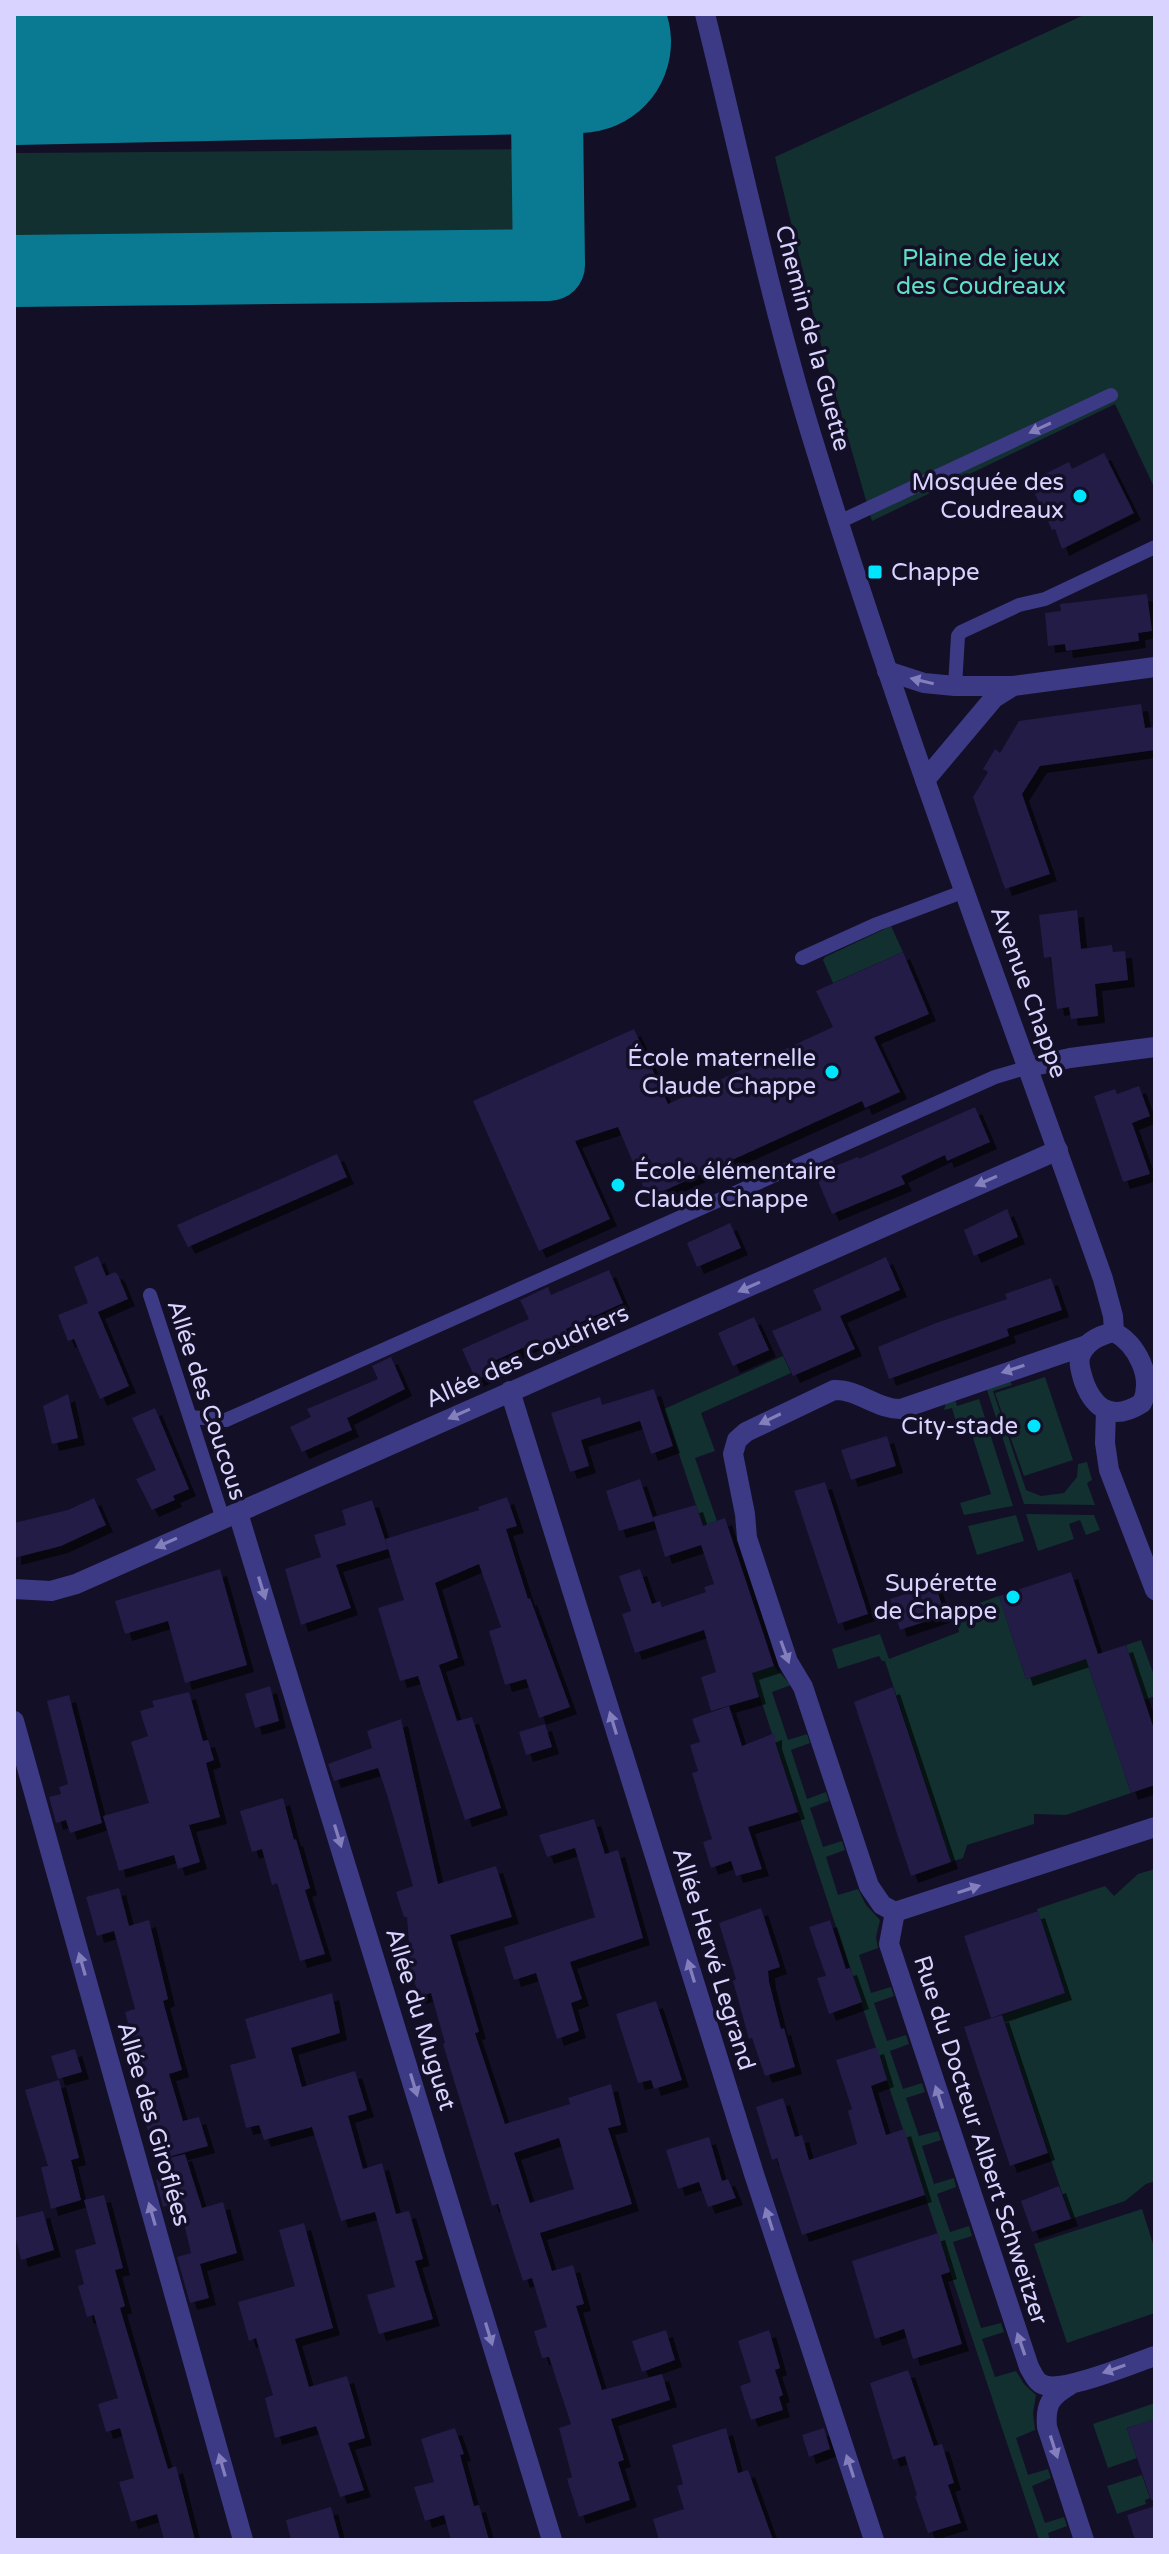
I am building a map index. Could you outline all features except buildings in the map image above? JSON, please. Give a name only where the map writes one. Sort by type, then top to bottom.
[{"type":"street","name":"Chemin de la Guette","points":[[705,14],[761,248],[810,432],[887,671]]},
{"type":"street","points":[[887,671],[924,683],[1013,686],[1155,667]]},
{"type":"street","name":"Avenue Chappe","points":[[887,671],[1103,1279],[1114,1332]]},
{"type":"street","points":[[955,686],[965,702],[969,729]]},
{"type":"street","points":[[925,780],[994,698],[1013,686]]},
{"type":"street","points":[[1029,1067],[1070,1058],[1155,1047]]},
{"type":"street","name":"Allée des Coudriers","points":[[14,1589],[51,1591],[76,1584],[1058,1150]]},
{"type":"street","points":[[1133,1409],[1142,1403],[1151,1386],[1133,1347],[1114,1332],[928,1406],[896,1410],[843,1390],[834,1390],[746,1432],[737,1440],[733,1454],[747,1538],[788,1662],[803,1687],[869,1886],[882,1905],[895,1912],[1155,1827]]},
{"type":"street","points":[[1087,1345],[1080,1357],[1091,1398],[1106,1410],[1155,1410]]},
{"type":"street","name":"Allée Hervé Legrand","points":[[510,1391],[749,2159],[874,2540]]},
{"type":"street","points":[[1106,1410],[1105,1443],[1109,1470],[1155,1590]]},
{"type":"street","name":"Allée du Muguet","points":[[230,1516],[552,2540]]},
{"type":"street","name":"Allée des Giroflées","points":[[14,1721],[243,2540]]},
{"type":"street","name":"Rue du Docteur Albert Schweitzer","points":[[895,1912],[889,1944],[1029,2367],[1040,2384],[1073,2383]]},
{"type":"street","points":[[1084,2540],[1047,2427],[1048,2402],[1052,2395],[1073,2383],[1155,2356]]},
{"type":"lane","points":[[839,522],[1111,395]]},
{"type":"lane","points":[[955,686],[958,636],[961,632],[1019,605],[1045,599],[1155,547]]},
{"type":"lane","points":[[802,958],[877,924],[965,891]]},
{"type":"lane","points":[[190,1417],[226,1420],[995,1077],[1029,1067]]},
{"type":"lane","name":"Allée des Coucous","points":[[150,1295],[190,1417],[230,1516]]},
{"type":"green space","name":"Plaine de jeux des Coudreaux","points":[[1086,14],[1155,14],[1155,489],[1115,404],[872,521],[819,337],[775,157]]},
{"type":"green space","points":[[534,149],[531,243],[14,246],[14,153]]},
{"type":"green space","points":[[891,926],[903,952],[833,983],[823,960],[825,957]]},
{"type":"green space","points":[[783,1356],[791,1373],[701,1413],[715,1451],[695,1458],[717,1521],[703,1526],[664,1409]]},
{"type":"green space","name":"City-stade","points":[[1045,1377],[1073,1460],[1024,1476],[995,1393]]},
{"type":"green space","points":[[1010,1381],[1012,1385],[993,1391],[1026,1490],[1041,1496],[1064,1493],[1077,1477],[1078,1464],[1087,1462],[1092,1480],[1087,1483],[1095,1505],[1024,1504],[986,1387]]},
{"type":"green space","points":[[955,1399],[957,1406],[979,1399],[1013,1506],[964,1515],[960,1503],[991,1494],[967,1419],[956,1422],[952,1408],[944,1410],[946,1403]]},
{"type":"green space","points":[[1026,1514],[1094,1515],[1100,1530],[1086,1535],[1080,1520],[1069,1524],[1074,1539],[1038,1551]]},
{"type":"green space","points":[[1016,1515],[1024,1541],[977,1555],[968,1526]]},
{"type":"green space","points":[[999,1596],[1026,1679],[1086,1659],[1131,1793],[1066,1815],[1034,1814],[1034,1824],[967,1845],[963,1858],[951,1862],[885,1661],[879,1656],[838,1669],[832,1649],[880,1634],[889,1659],[959,1632],[956,1620],[973,1615],[973,1605]]},
{"type":"green space","points":[[1141,1640],[1155,1678],[1155,1696],[1144,1700],[1126,1645]]},
{"type":"green space","points":[[774,1666],[791,1685],[772,1692],[788,1740],[807,1734],[810,1743],[791,1750],[807,1799],[826,1792],[829,1801],[810,1808],[823,1847],[842,1841],[845,1850],[826,1857],[838,1895],[858,1889],[866,1905],[880,1920],[876,1937],[878,1948],[859,1955],[871,1993],[891,1987],[894,1996],[874,2003],[887,2041],[906,2035],[909,2044],[890,2051],[903,2089],[922,2083],[925,2092],[906,2098],[919,2136],[938,2131],[941,2140],[922,2146],[934,2184],[954,2178],[956,2187],[937,2194],[950,2232],[969,2226],[972,2236],[953,2242],[981,2328],[1001,2323],[1004,2332],[982,2339],[995,2377],[1016,2371],[1036,2395],[1033,2413],[1035,2430],[1016,2438],[1028,2475],[1048,2469],[1051,2478],[1032,2486],[1045,2523],[1064,2517],[1067,2526],[1048,2533],[1050,2540],[1039,2540],[752,1673]]},
{"type":"green space","points":[[1155,1869],[1155,2181],[1146,2184],[1125,2201],[1071,2219],[1002,2015],[1065,1993],[1037,1909],[1105,1886],[1114,1896],[1138,1874]]},
{"type":"green space","points":[[1142,2209],[1155,2250],[1155,2313],[1067,2343],[1034,2244]]},
{"type":"green space","points":[[1155,2403],[1155,2419],[1127,2428],[1137,2458],[1108,2468],[1093,2424]]},
{"type":"green space","points":[[1142,2475],[1150,2498],[1145,2500],[1146,2504],[1117,2514],[1107,2486]]},
{"type":"taxiway","points":[[14,271],[549,265],[546,43]]},
{"type":"runway","points":[[14,54],[580,42]]},
{"type":"place","name":"Mosquée des Coudreaux","points":[[1080,496]]},
{"type":"place","name":"Chappe","points":[[875,572]]},
{"type":"place","name":"École maternelle Claude Chappe","points":[[832,1072]]},
{"type":"place","name":"École élémentaire Claude Chappe","points":[[618,1185]]},
{"type":"place","name":"City-stade","points":[[1034,1426]]},
{"type":"place","name":"Supérette de Chappe","points":[[1013,1597]]}]
